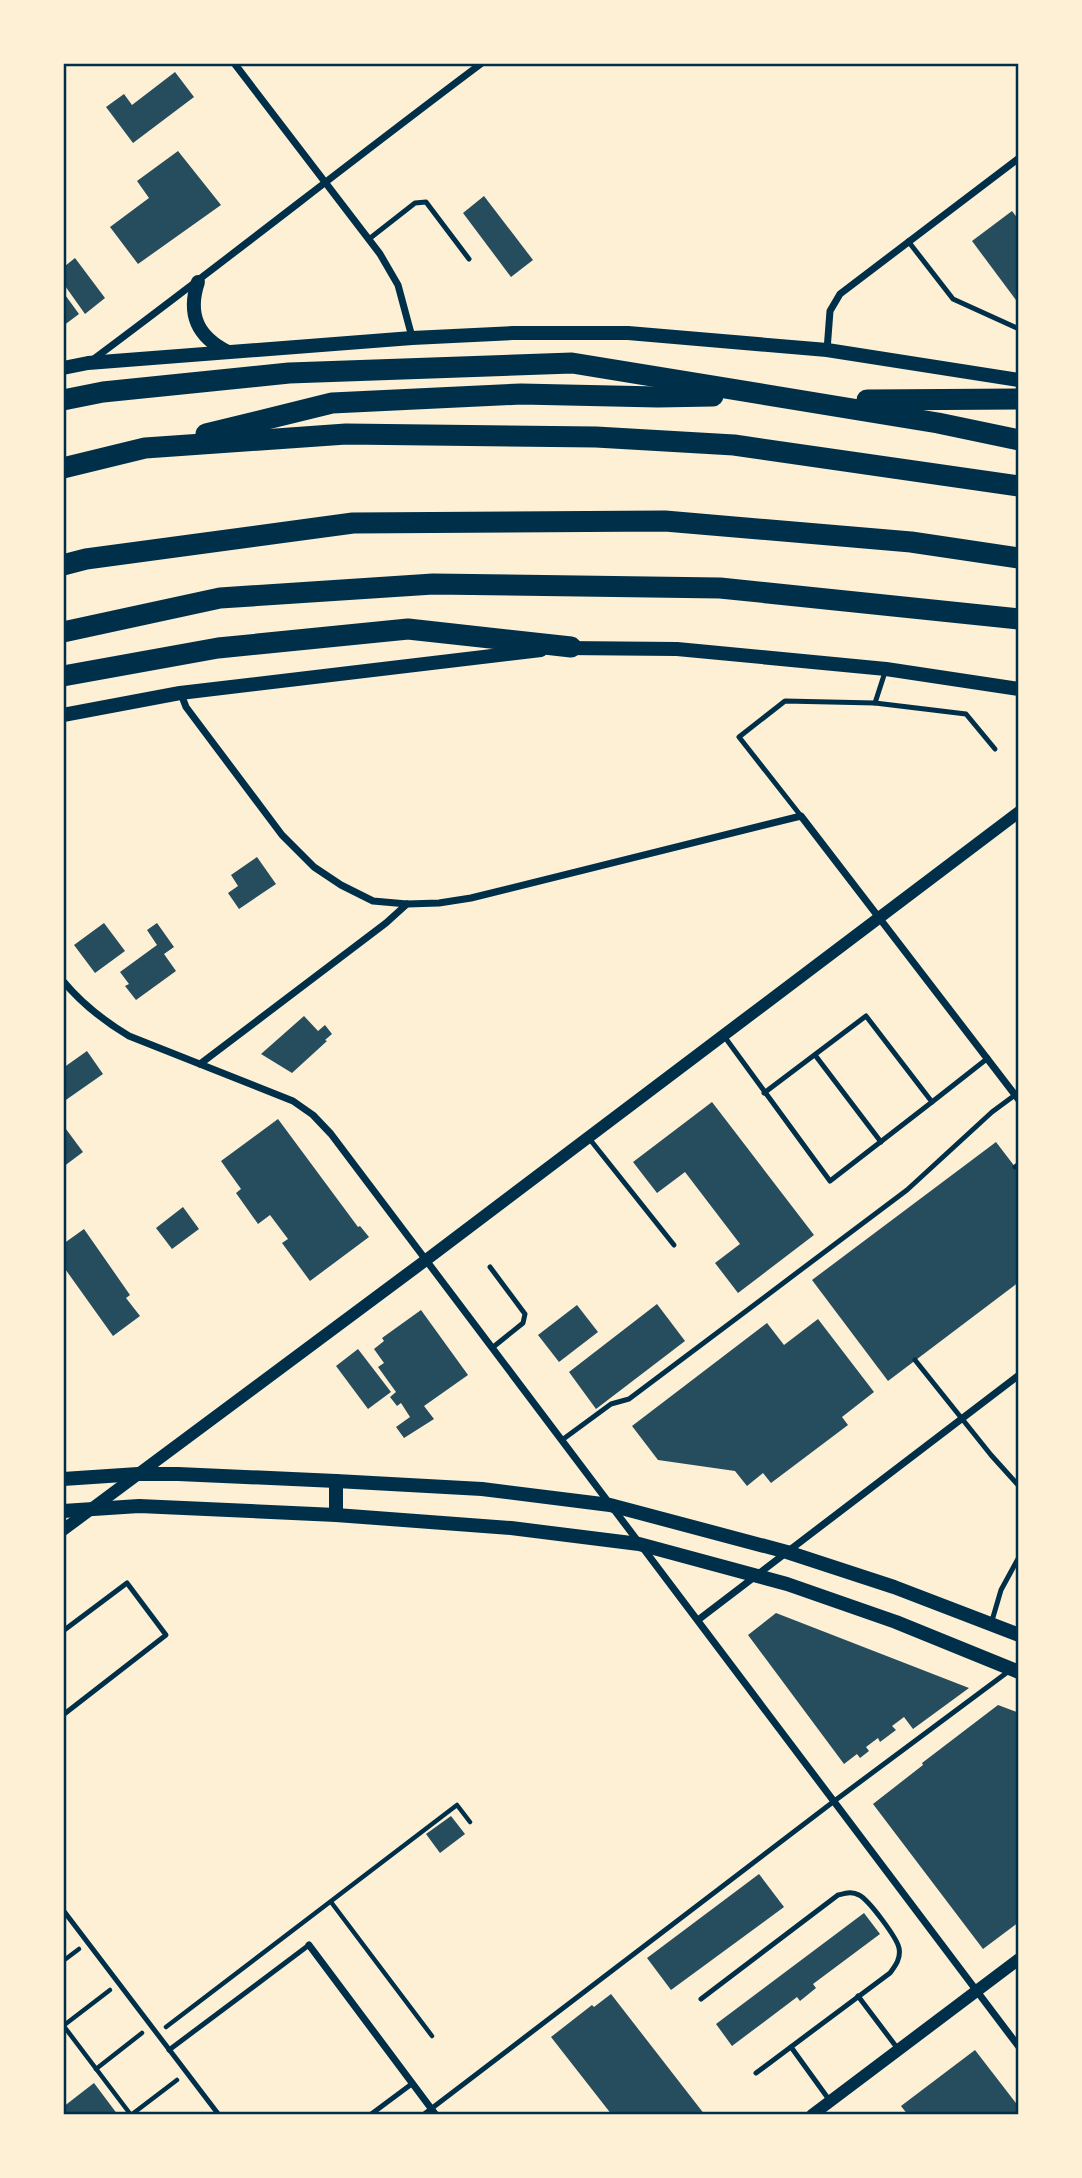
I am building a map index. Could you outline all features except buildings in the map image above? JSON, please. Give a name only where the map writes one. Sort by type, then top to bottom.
[{"type":"highway","points":[[63,400],[103,393],[289,373],[572,363],[938,423],[1019,440]]},
{"type":"highway","points":[[63,468],[332,403],[521,394],[658,397],[736,395],[902,401],[1019,399]]},
{"type":"highway","points":[[145,448],[346,434],[596,437],[734,445],[1019,486]]},
{"type":"highway","points":[[63,565],[86,559],[367,522],[665,521],[911,542],[1019,558]]},
{"type":"highway","points":[[63,632],[220,598],[433,584],[720,588],[1019,620]]},
{"type":"highway","points":[[63,676],[218,648],[408,629],[570,647]]},
{"type":"main road","points":[[198,282],[192,308],[197,322],[212,344],[230,352]]},
{"type":"main road","points":[[63,368],[88,363],[412,338],[513,333],[628,333],[827,350],[1019,380]]},
{"type":"main road","points":[[63,715],[180,693],[570,647],[677,649],[886,669],[1019,689]]},
{"type":"main road","points":[[63,1479],[138,1474],[336,1481],[482,1489],[610,1504],[787,1552],[894,1587],[1019,1634]]},
{"type":"main road","points":[[336,1481],[336,1515]]},
{"type":"main road","points":[[63,1511],[139,1506],[336,1515],[511,1528],[639,1544],[758,1575],[896,1622],[1016,1670]]},
{"type":"street","points":[[234,63],[380,254],[398,285],[412,338]]},
{"type":"street","points":[[88,363],[198,282],[324,182],[482,63]]},
{"type":"street","points":[[827,350],[830,311],[840,294],[1019,158]]},
{"type":"street","points":[[180,693],[186,706],[282,835],[314,867],[341,885],[373,901],[407,904],[471,898],[801,816],[1017,1097]]},
{"type":"street","points":[[63,1530],[426,1260],[1019,812]]},
{"type":"street","points":[[200,1064],[407,904]]},
{"type":"street","points":[[63,981],[106,1023],[130,1036],[292,1101],[313,1115],[331,1134],[1019,2048]]},
{"type":"street","points":[[698,1620],[1019,1374]]},
{"type":"street","points":[[309,1945],[434,2112]]},
{"type":"street","points":[[812,2115],[1019,1959]]},
{"type":"lane","points":[[369,239],[415,203],[426,202],[469,259]]},
{"type":"lane","points":[[908,241],[953,299],[1019,329]]},
{"type":"lane","points":[[875,703],[886,669]]},
{"type":"lane","points":[[801,816],[740,737],[785,701],[875,703],[966,714],[995,749]]},
{"type":"lane","points":[[764,1093],[866,1016],[932,1102]]},
{"type":"lane","points":[[724,1036],[830,1181],[988,1058]]},
{"type":"lane","points":[[815,1055],[881,1142]]},
{"type":"lane","points":[[562,1440],[611,1404],[629,1399],[907,1190],[992,1112],[1017,1097]]},
{"type":"lane","points":[[588,1137],[674,1245]]},
{"type":"lane","points":[[490,1267],[525,1314],[523,1323],[492,1348]]},
{"type":"lane","points":[[915,1360],[1019,1486]]},
{"type":"lane","points":[[990,1624],[1001,1590],[1019,1557]]},
{"type":"lane","points":[[63,1631],[127,1583],[166,1635],[63,1715]]},
{"type":"lane","points":[[423,2115],[434,2112],[833,1802],[1016,1670]]},
{"type":"lane","points":[[701,1999],[838,1895],[848,1892],[866,1900],[899,1945],[899,1957],[895,1966],[890,1973],[756,2073]]},
{"type":"lane","points":[[63,1910],[219,2115]]},
{"type":"lane","points":[[169,2050],[309,1945]]},
{"type":"lane","points":[[858,1996],[898,2049]]},
{"type":"lane","points":[[791,2047],[831,2101]]},
{"type":"lane","points":[[370,2115],[413,2083]]},
{"type":"path","points":[[157,2034],[457,1805],[470,1822]]},
{"type":"path","points":[[331,1902],[432,2036]]},
{"type":"path","points":[[118,1983],[63,2025],[131,2115],[186,2072]]},
{"type":"path","points":[[96,2069],[151,2026]]}]
